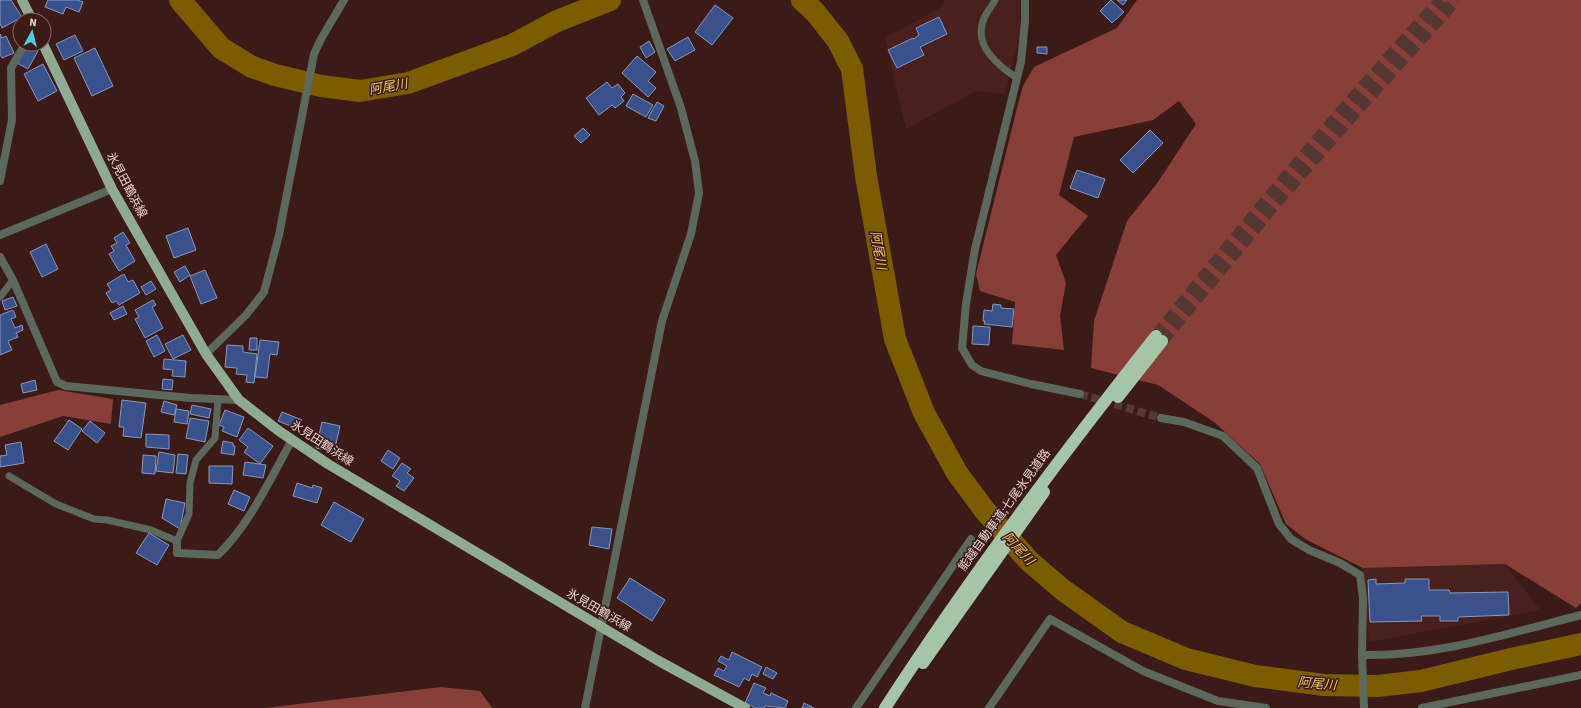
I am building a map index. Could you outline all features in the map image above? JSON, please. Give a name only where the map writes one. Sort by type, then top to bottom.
[{"type":"highway","name":"能越自動車道;七尾氷見道路","points":[[885,708],[978,569],[1073,453],[1159,338]]},
{"type":"highway","name":"能越自動車道;七尾氷見道路","points":[[894,708],[1031,503]]},
{"type":"main road","points":[[22,0],[28,12]]},
{"type":"main road","name":"氷見田鶴浜線","points":[[47,52],[112,189],[206,354],[239,400],[292,440],[328,464],[601,627],[745,708]]},
{"type":"street","points":[[206,354],[246,316],[264,292],[279,235],[314,54],[344,0]]},
{"type":"street","points":[[585,708],[662,321],[691,234],[699,193],[695,161],[681,108],[643,0]]},
{"type":"street","points":[[1025,0],[1024,35],[1021,62],[975,249],[966,304],[962,348],[972,365],[980,370],[1031,384],[1080,394]]},
{"type":"street","points":[[0,181],[12,120],[10,68],[20,52]]},
{"type":"street","points":[[0,235],[112,189]]},
{"type":"street","points":[[0,257],[13,280],[58,382],[66,386],[239,400]]},
{"type":"street","points":[[1161,418],[1184,422],[1223,436],[1257,468],[1279,524],[1291,539],[1309,550],[1340,563],[1360,575],[1363,598],[1362,655],[1364,708]]},
{"type":"street","points":[[177,541],[177,553],[218,556],[229,544],[255,505],[292,440]]},
{"type":"street","points":[[856,708],[971,539]]},
{"type":"street","points":[[1362,655],[1425,651],[1466,643],[1581,615]]},
{"type":"street","points":[[990,708],[1050,619],[1143,671],[1218,701],[1266,708]]},
{"type":"street","points":[[1422,708],[1581,675]]},
{"type":"lane","points":[[994,0],[982,24],[981,39],[1000,67],[1017,78]]},
{"type":"lane","points":[[0,297],[13,280]]},
{"type":"lane","points":[[9,476],[56,504],[94,519],[107,520],[152,530],[177,541],[189,514],[190,484],[196,460],[215,438],[218,399]]},
{"type":"shaded area","points":[[945,0],[1020,0],[1020,33],[1005,94],[976,91],[906,129],[885,38],[942,7]]},
{"type":"shaded area","points":[[1137,0],[1581,0],[1581,603],[1576,608],[1505,564],[1363,568],[1305,539],[1286,524],[1260,464],[1214,422],[1158,385],[1091,368],[1094,321],[1127,221],[1158,182],[1196,124],[1179,101],[1153,120],[1074,137],[1059,195],[1088,216],[1056,255],[1066,283],[1060,316],[1064,350],[1012,344],[1015,302],[980,291],[976,274],[1023,86],[1034,67],[1117,28]]},
{"type":"shaded area","points":[[58,390],[113,399],[111,424],[63,416],[0,437],[0,405]]},
{"type":"shaded area","points":[[1505,564],[1540,610],[1369,642],[1363,568]]},
{"type":"shaded area","points":[[441,687],[480,691],[492,708],[265,708]]},
{"type":"building","points":[[0,0],[11,0],[19,12],[12,12],[12,22],[2,28],[0,23]]},
{"type":"building","points":[[48,0],[77,0],[83,2],[79,12],[66,7],[63,14],[45,7]]},
{"type":"building","points":[[1111,0],[1124,12],[1112,23],[1100,11]]},
{"type":"building","points":[[1117,0],[1127,0],[1123,5]]},
{"type":"building","points":[[715,5],[733,18],[712,45],[695,32]]},
{"type":"building","points":[[939,17],[947,34],[920,47],[924,55],[897,68],[888,50],[913,38],[914,39],[919,35],[916,28]]},
{"type":"building","points":[[0,34],[2,38],[6,36],[12,52],[14,53],[2,58],[0,54]]},
{"type":"building","points":[[75,35],[83,51],[64,60],[56,44]]},
{"type":"building","points":[[688,37],[695,50],[675,61],[667,49]]},
{"type":"building","points":[[649,41],[655,52],[646,58],[640,47]]},
{"type":"building","points":[[1037,47],[1047,47],[1047,54],[1037,53]]},
{"type":"building","points":[[95,48],[113,86],[92,96],[74,58]]},
{"type":"building","points":[[23,52],[37,52],[28,69],[17,63]]},
{"type":"building","points":[[637,56],[656,72],[648,81],[656,88],[648,97],[622,73]]},
{"type":"building","points":[[43,64],[57,91],[38,101],[24,74]]},
{"type":"building","points":[[607,82],[612,88],[618,84],[625,93],[621,97],[624,101],[615,108],[612,105],[599,115],[586,98]]},
{"type":"building","points":[[633,94],[653,105],[646,117],[626,106]]},
{"type":"building","points":[[657,102],[664,106],[656,121],[648,118]]},
{"type":"building","points":[[583,128],[590,135],[581,143],[574,136]]},
{"type":"building","points":[[1150,130],[1163,143],[1133,173],[1120,160]]},
{"type":"building","points":[[1077,170],[1105,179],[1098,198],[1070,188]]},
{"type":"building","points":[[188,228],[196,250],[174,258],[166,236]]},
{"type":"building","points":[[123,232],[130,243],[126,245],[135,261],[119,271],[109,254],[114,251],[111,246],[117,243],[114,238]]},
{"type":"building","points":[[46,244],[58,269],[42,277],[30,252]]},
{"type":"building","points":[[185,266],[190,275],[180,282],[174,272]]},
{"type":"building","points":[[205,270],[217,298],[201,304],[190,276]]},
{"type":"building","points":[[124,274],[128,282],[133,280],[140,293],[119,305],[116,301],[112,303],[106,293],[111,290],[107,284]]},
{"type":"building","points":[[151,281],[156,289],[146,295],[141,287]]},
{"type":"building","points":[[13,297],[17,306],[5,310],[2,301]]},
{"type":"building","points":[[153,300],[156,305],[152,307],[163,328],[145,338],[135,319],[139,317],[135,310]]},
{"type":"building","points":[[993,304],[1001,305],[1001,308],[1014,309],[1012,327],[984,324],[984,310],[992,311]]},
{"type":"building","points":[[123,306],[127,314],[114,320],[110,313]]},
{"type":"building","points":[[13,310],[16,317],[11,319],[15,328],[22,325],[23,330],[16,333],[18,337],[8,341],[12,350],[0,355],[0,315]]},
{"type":"building","points":[[973,326],[990,327],[989,345],[972,344]]},
{"type":"building","points":[[157,335],[165,351],[154,357],[146,341]]},
{"type":"building","points":[[183,335],[191,350],[173,359],[165,344]]},
{"type":"building","points":[[250,338],[257,338],[257,350],[249,350]]},
{"type":"building","points":[[260,340],[279,342],[277,355],[270,354],[267,378],[255,377]]},
{"type":"building","points":[[227,345],[243,346],[243,352],[257,354],[254,383],[246,382],[247,375],[236,374],[237,368],[225,367]]},
{"type":"building","points":[[164,359],[186,361],[185,377],[172,376],[173,370],[163,369]]},
{"type":"building","points":[[163,379],[173,380],[172,390],[162,389]]},
{"type":"building","points":[[35,380],[37,390],[23,393],[21,384]]},
{"type":"building","points":[[122,400],[146,403],[141,438],[123,436],[124,427],[119,427]]},
{"type":"building","points":[[164,401],[177,405],[174,415],[161,412]]},
{"type":"building","points":[[192,405],[211,409],[209,418],[190,414]]},
{"type":"building","points":[[176,409],[189,411],[187,424],[174,422]]},
{"type":"building","points":[[225,410],[244,417],[237,437],[222,431],[224,427],[219,425]]},
{"type":"building","points":[[282,412],[302,420],[298,429],[278,421]]},
{"type":"building","points":[[190,418],[209,421],[205,442],[186,438]]},
{"type":"building","points":[[69,420],[82,429],[68,450],[54,441]]},
{"type":"building","points":[[90,421],[105,433],[97,443],[82,431]]},
{"type":"building","points":[[322,422],[340,426],[334,452],[316,448]]},
{"type":"building","points":[[248,428],[273,446],[260,464],[244,452],[248,447],[239,440]]},
{"type":"building","points":[[146,434],[169,435],[169,449],[146,447]]},
{"type":"building","points":[[223,441],[233,443],[233,446],[235,446],[234,455],[221,453]]},
{"type":"building","points":[[21,442],[24,463],[0,467],[0,456],[7,455],[5,445]]},
{"type":"building","points":[[388,450],[400,458],[393,469],[381,461]]},
{"type":"building","points":[[159,452],[175,455],[173,473],[156,471]]},
{"type":"building","points":[[178,454],[188,455],[186,474],[176,473]]},
{"type":"building","points":[[143,455],[156,456],[155,474],[142,473]]},
{"type":"building","points":[[245,462],[266,465],[263,478],[243,475]]},
{"type":"building","points":[[402,463],[411,469],[407,473],[414,478],[404,491],[396,486],[400,481],[392,476]]},
{"type":"building","points":[[209,466],[233,466],[232,484],[209,483]]},
{"type":"building","points":[[297,483],[312,488],[313,485],[322,488],[317,503],[293,496]]},
{"type":"building","points":[[234,490],[250,497],[244,511],[228,504]]},
{"type":"building","points":[[166,499],[185,503],[180,529],[162,518]]},
{"type":"building","points":[[334,502],[364,519],[351,542],[321,525]]},
{"type":"building","points":[[592,527],[612,529],[609,549],[589,545]]},
{"type":"building","points":[[149,533],[169,545],[157,565],[136,553]]},
{"type":"building","points":[[630,578],[665,600],[652,621],[617,598]]},
{"type":"building","points":[[1376,579],[1376,584],[1405,583],[1405,579],[1429,579],[1429,590],[1449,590],[1450,593],[1508,592],[1509,615],[1458,617],[1458,621],[1440,621],[1440,616],[1421,616],[1422,621],[1370,622],[1368,580]]},
{"type":"building","points":[[732,652],[762,667],[757,677],[752,674],[749,681],[744,678],[739,687],[714,675],[718,668],[724,671],[727,666],[718,661],[721,656],[729,660]]},
{"type":"building","points":[[766,667],[777,673],[773,679],[763,674]]},
{"type":"building","points":[[754,683],[766,688],[763,693],[770,696],[771,693],[788,701],[785,708],[765,706],[764,708],[756,708],[745,703]]},
{"type":"building","points":[[804,703],[814,708],[802,708]]},
{"type":"waterway","name":"阿尾川","points":[[180,0],[221,48],[252,67],[275,75],[321,86],[360,91],[408,83],[512,45],[557,21],[610,0]]},
{"type":"waterway","name":"阿尾川","points":[[802,0],[815,12],[838,41],[852,69],[866,176],[895,339],[924,413],[957,473],[986,512],[1029,561],[1063,590],[1122,632],[1186,659],[1255,676],[1324,685],[1378,686],[1421,681],[1581,644]]},
{"type":"tunnel","points":[[1156,336],[1296,165],[1367,82],[1441,0]]},
{"type":"tunnel","points":[[1162,341],[1281,197],[1456,0]]},
{"type":"tunnel","points":[[1080,394],[1161,418]]}]
